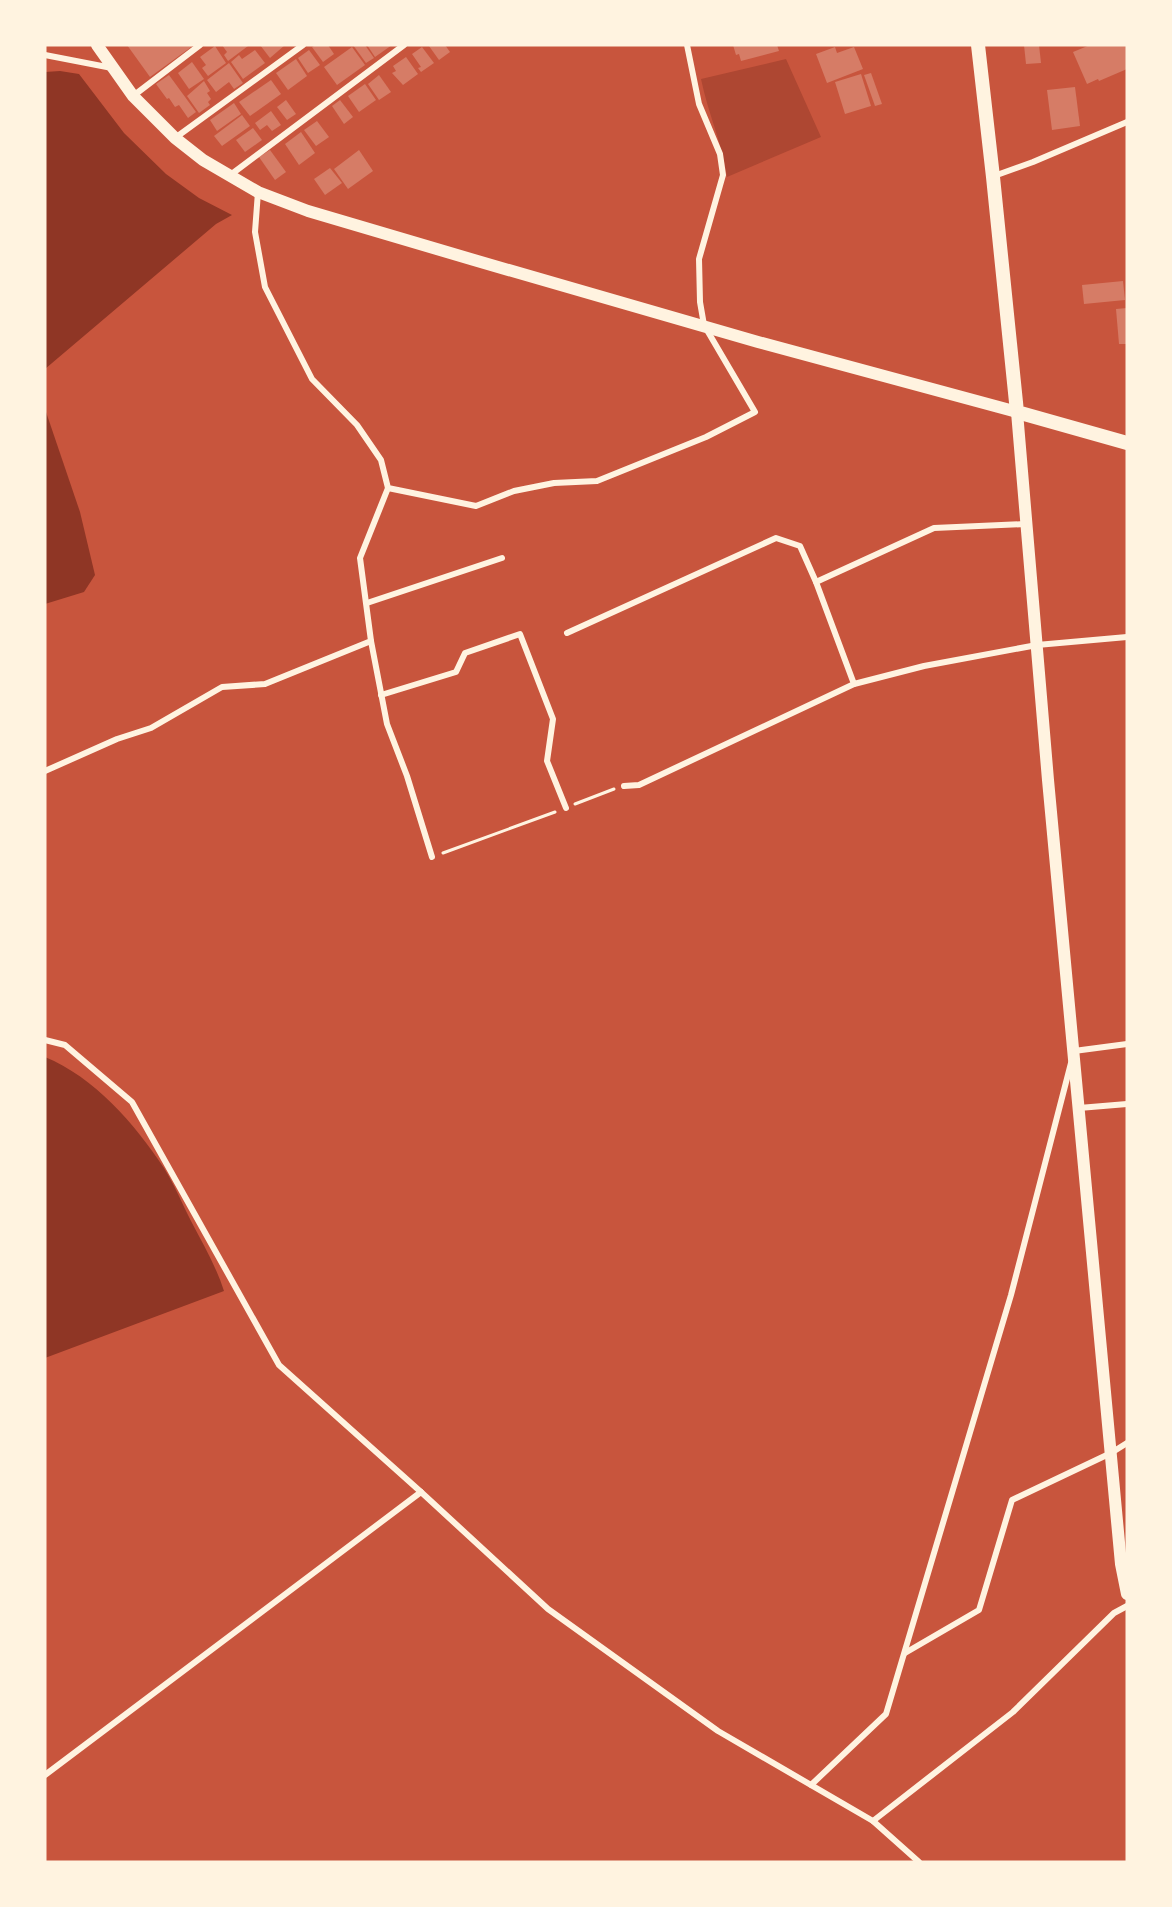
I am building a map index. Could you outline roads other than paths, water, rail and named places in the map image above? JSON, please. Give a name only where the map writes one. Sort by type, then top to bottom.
[{"type":"main road","points":[[97,45],[133,96],[175,138],[203,160],[258,192],[308,211],[474,260],[769,345],[1127,443]]},
{"type":"main road","points":[[978,45],[1017,412],[1047,780],[1121,1564],[1127,1594]]},
{"type":"street","points":[[133,96],[200,45]]},
{"type":"street","points":[[175,138],[303,45]]},
{"type":"street","points":[[229,176],[404,45]]},
{"type":"street","points":[[388,488],[476,506],[514,491],[554,483],[597,481],[706,437],[755,412],[704,325],[700,302],[699,259],[723,176],[720,154],[699,104],[687,45]]},
{"type":"street","points":[[45,55],[112,68]]},
{"type":"street","points":[[993,177],[1127,122]]},
{"type":"street","points":[[258,192],[255,232],[265,287],[312,379],[357,425],[381,460],[388,488],[360,558],[371,641],[387,724],[407,776],[432,857]]},
{"type":"street","points":[[816,582],[934,528],[1025,524]]},
{"type":"street","points":[[567,633],[777,538],[800,546],[854,684]]},
{"type":"street","points":[[367,603],[502,558]]},
{"type":"street","points":[[381,695],[456,672],[465,653],[520,634],[553,719],[547,761],[566,808]]},
{"type":"street","points":[[624,786],[639,785],[854,684],[924,666],[1037,645],[1127,637]]},
{"type":"street","points":[[45,771],[117,739],[151,728],[222,687],[265,684],[371,641]]},
{"type":"street","points":[[45,1040],[65,1045],[132,1102],[279,1365],[548,1610],[718,1731],[873,1821],[919,1862]]},
{"type":"street","points":[[812,1785],[886,1714],[1011,1295],[1074,1051],[1127,1044]]},
{"type":"street","points":[[1079,1108],[1127,1104]]},
{"type":"street","points":[[904,1654],[979,1610],[1012,1500],[1111,1454],[1127,1443]]},
{"type":"street","points":[[45,1775],[421,1492]]},
{"type":"street","points":[[873,1821],[1013,1712],[1114,1612],[1127,1606]]}]
